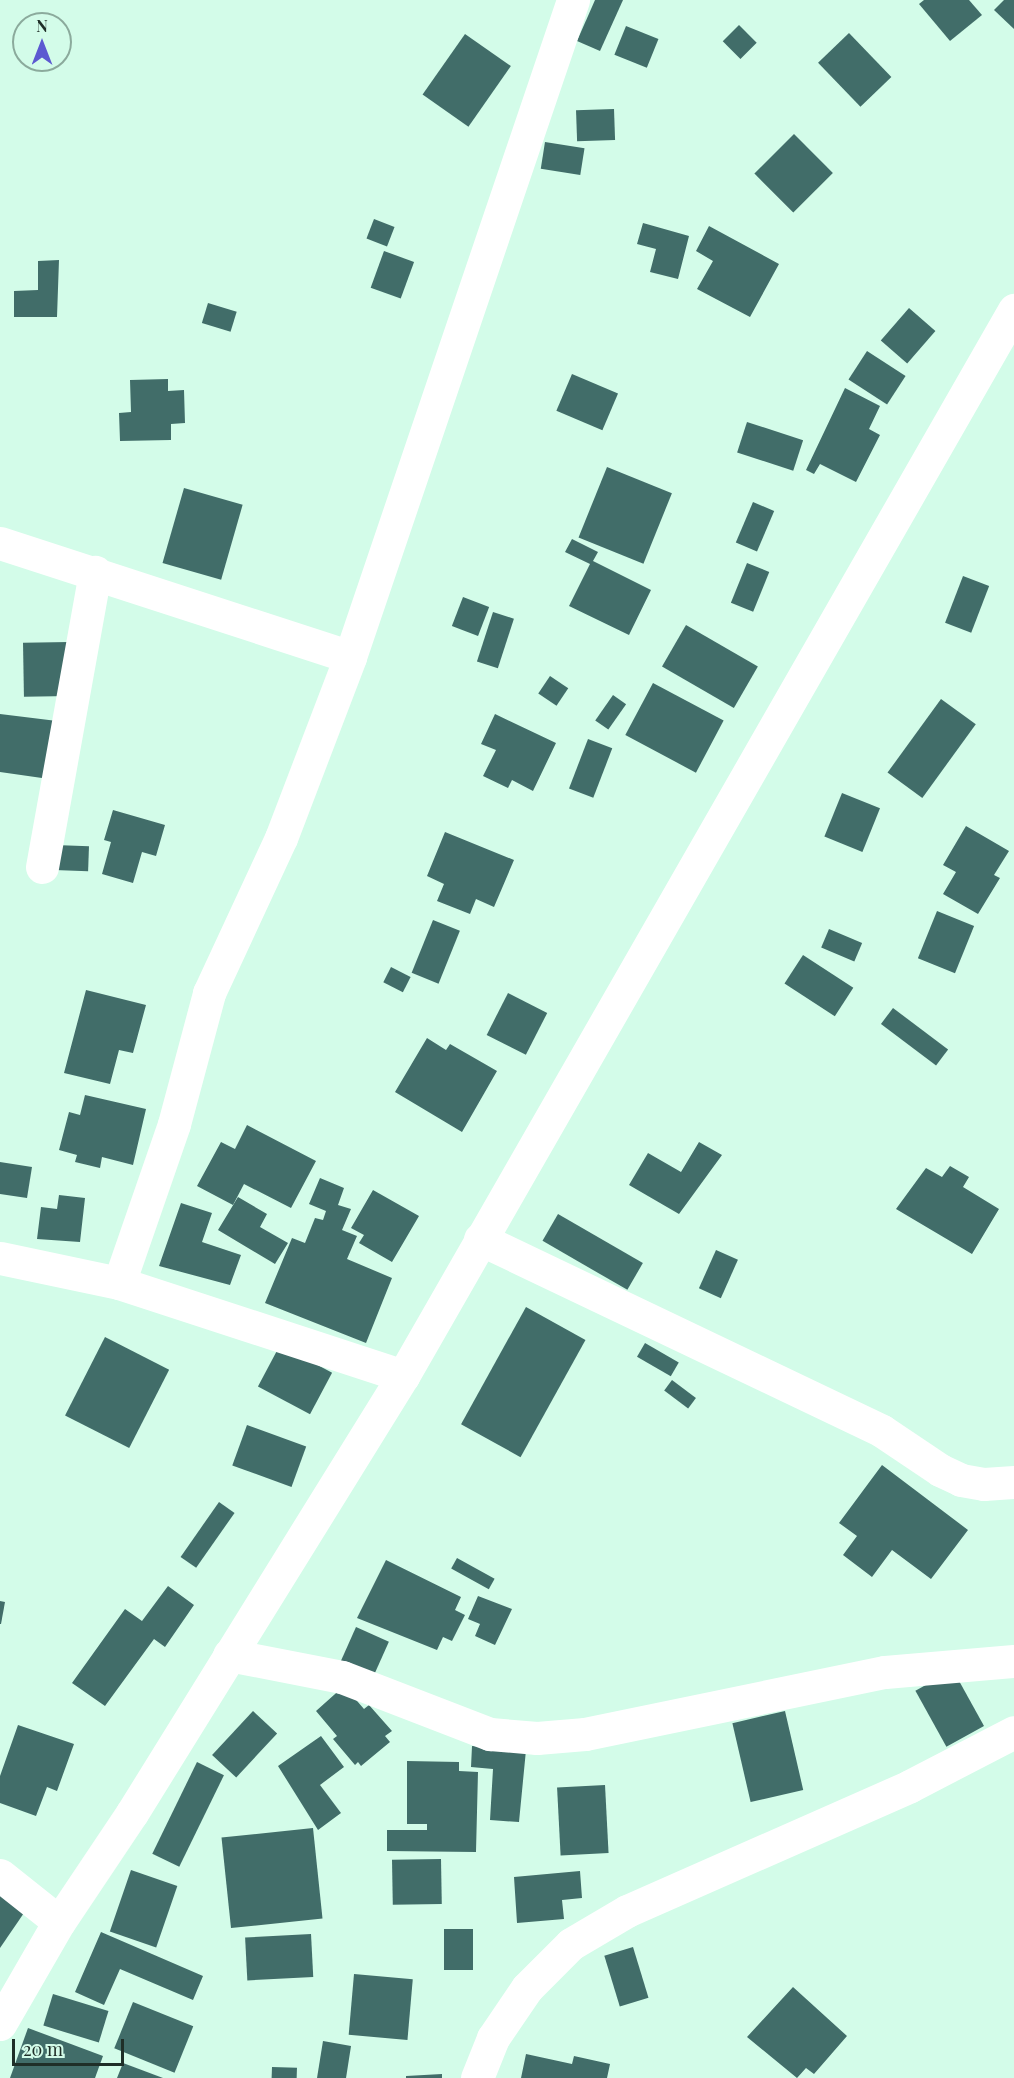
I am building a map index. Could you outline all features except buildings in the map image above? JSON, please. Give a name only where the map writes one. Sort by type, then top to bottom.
[{"type":"street","points":[[119,1283],[174,1124],[209,993],[281,838],[350,657],[573,0]]},
{"type":"street","points":[[0,2024],[59,1922],[132,1813],[403,1376],[1014,310]]},
{"type":"street","points":[[0,543],[350,657]]},
{"type":"street","points":[[42,867],[95,573]]},
{"type":"street","points":[[480,1239],[882,1431],[950,1475],[984,1484],[1014,1482]]},
{"type":"street","points":[[0,1258],[119,1283],[403,1376]]},
{"type":"street","points":[[229,1655],[342,1677],[490,1734],[537,1738],[585,1734],[885,1671],[1014,1661]]},
{"type":"street","points":[[477,2078],[493,2038],[527,1988],[571,1944],[627,1911],[910,1786],[1014,1732]]},
{"type":"street","points":[[0,1875],[59,1922]]}]
